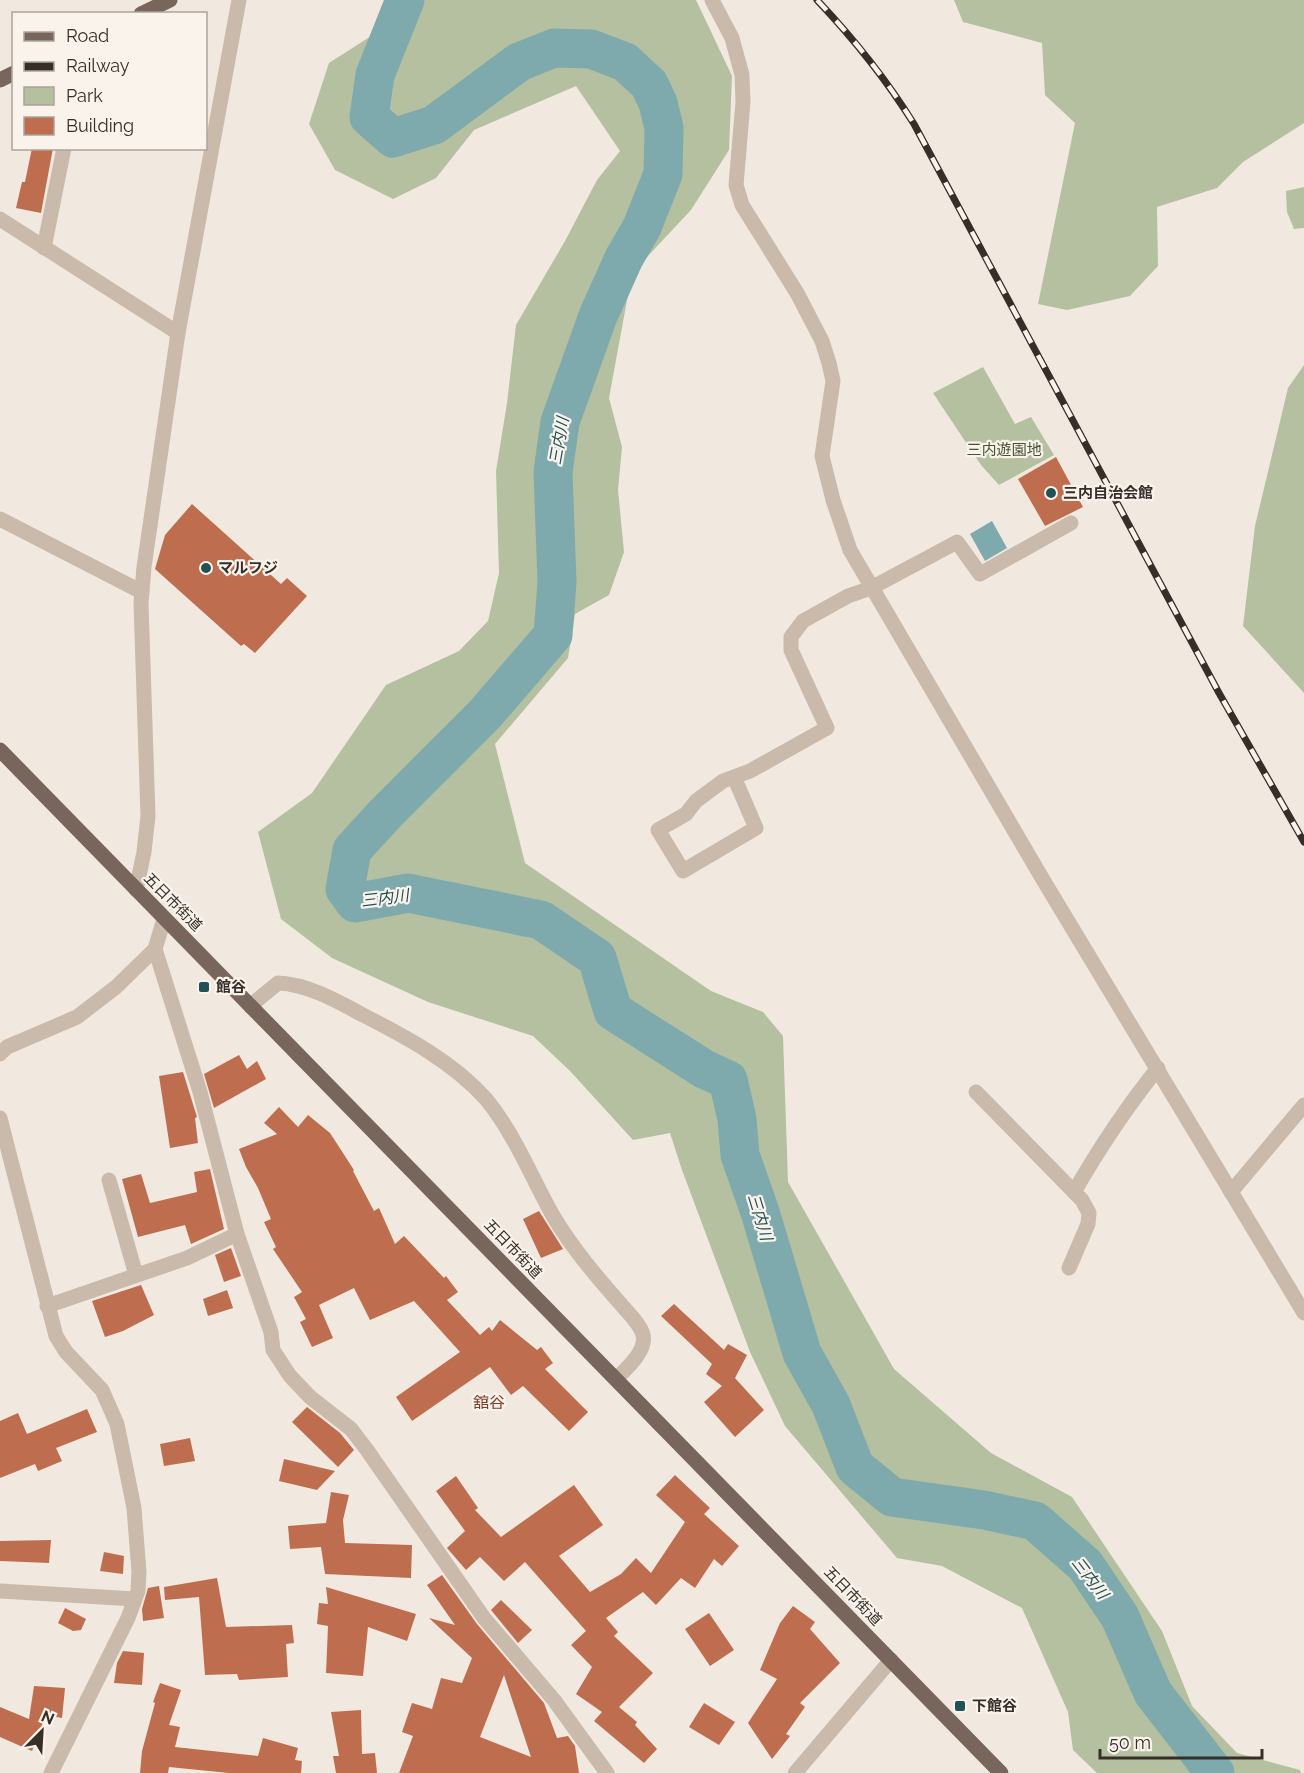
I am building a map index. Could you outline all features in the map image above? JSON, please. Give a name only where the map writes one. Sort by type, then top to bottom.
[{"type":"main road","points":[[145,12],[170,0]]},
{"type":"main road","name":"五日市街道","points":[[0,750],[1001,1773]]},
{"type":"street","points":[[136,890],[144,852],[148,816],[142,592],[144,567],[178,333],[239,0]]},
{"type":"street","points":[[712,0],[732,38],[742,75],[743,102],[736,185],[742,205],[797,293],[822,341],[832,381],[822,456],[833,500],[850,550],[1045,883],[1304,1313]]},
{"type":"street","points":[[45,248],[64,150]]},
{"type":"street","points":[[0,219],[178,333]]},
{"type":"street","points":[[0,519],[142,592]]},
{"type":"street","points":[[734,777],[756,828],[683,872],[658,830],[686,814],[696,801],[723,782],[734,777],[750,771],[827,728],[791,650],[791,637],[803,621],[957,542],[980,574],[1071,523]]},
{"type":"street","points":[[0,1054],[6,1047],[77,1017],[116,987],[154,948],[164,919]]},
{"type":"street","points":[[154,948],[200,1092],[237,1234],[271,1332],[273,1350],[291,1376],[310,1397],[351,1429],[484,1618],[554,1700],[607,1773]]},
{"type":"street","points":[[250,1006],[278,983],[302,987],[340,1003],[407,1039],[454,1070],[486,1100],[501,1119],[552,1214],[572,1245],[642,1330],[644,1340],[640,1349],[616,1380]]},
{"type":"street","points":[[1074,1192],[1118,1118],[1158,1068]]},
{"type":"street","points":[[976,1092],[1082,1200],[1089,1213],[1088,1224],[1069,1268]]},
{"type":"street","points":[[1231,1192],[1304,1105]]},
{"type":"street","points":[[0,1118],[56,1336],[66,1352],[102,1389],[117,1424],[134,1508],[139,1572],[135,1599],[128,1618],[51,1773]]},
{"type":"street","points":[[109,1180],[136,1275]]},
{"type":"street","points":[[47,1306],[188,1258],[237,1234]]},
{"type":"street","points":[[0,1592],[135,1599]]},
{"type":"street","points":[[795,1773],[891,1660]]},
{"type":"green space","points":[[385,0],[696,0],[732,76],[729,150],[691,210],[632,273],[609,398],[622,447],[618,490],[624,552],[609,595],[575,614],[568,658],[495,744],[525,863],[711,991],[763,1012],[783,1036],[788,1182],[894,1369],[991,1453],[1072,1497],[1162,1631],[1192,1706],[1237,1753],[1300,1770],[1301,1773],[1097,1773],[1073,1750],[1068,1712],[1022,1608],[942,1566],[897,1558],[785,1426],[750,1352],[670,1133],[633,1140],[570,1071],[533,1036],[428,1002],[332,958],[281,919],[258,832],[312,793],[386,685],[459,651],[488,621],[499,573],[496,471],[516,325],[565,241],[597,180],[620,151],[576,86],[474,130],[436,178],[393,199],[335,170],[309,124],[329,63],[379,31]]},
{"type":"green space","points":[[954,0],[1304,0],[1304,123],[1243,162],[1217,188],[1157,207],[1158,266],[1130,296],[1067,310],[1038,304],[1075,123],[1045,95],[1042,43],[963,22]]},
{"type":"green space","points":[[1304,187],[1304,228],[1294,229],[1287,212],[1286,191]]},
{"type":"green space","points":[[1304,365],[1304,693],[1243,626],[1255,526],[1288,388]]},
{"type":"green space","name":"三内遊園地","points":[[983,367],[1015,424],[1031,417],[1054,455],[999,485],[981,465],[933,393]]},
{"type":"water","points":[[992,521],[1007,548],[985,561],[970,534]]},
{"type":"building","points":[[32,150],[53,150],[41,213],[16,208],[22,182],[25,182]]},
{"type":"building","name":"三内自治会館","points":[[1056,457],[1083,507],[1045,526],[1018,479]]},
{"type":"building","points":[[192,504],[281,584],[287,578],[307,596],[255,653],[244,644],[241,646],[155,569],[165,535]]},
{"type":"building","points":[[239,1055],[247,1069],[257,1061],[266,1079],[214,1108],[204,1074]]},
{"type":"building","points":[[183,1072],[197,1117],[195,1118],[198,1143],[170,1148],[159,1076]]},
{"type":"building","points":[[279,1107],[298,1127],[308,1115],[330,1133],[354,1170],[374,1211],[379,1208],[395,1244],[404,1236],[444,1278],[446,1276],[458,1292],[447,1300],[480,1335],[489,1327],[492,1331],[500,1320],[537,1350],[541,1347],[553,1363],[545,1369],[588,1412],[569,1431],[523,1386],[511,1395],[490,1367],[412,1421],[396,1397],[460,1352],[414,1301],[370,1320],[354,1288],[319,1305],[333,1338],[312,1347],[300,1322],[306,1319],[294,1297],[302,1292],[273,1249],[276,1247],[264,1222],[271,1219],[239,1149],[277,1134],[264,1123]]},
{"type":"building","points":[[210,1169],[224,1229],[191,1244],[185,1225],[138,1237],[122,1179],[141,1174],[150,1203],[197,1192],[194,1172]]},
{"type":"building","points":[[539,1211],[563,1249],[541,1258],[523,1219]]},
{"type":"building","points":[[231,1248],[241,1276],[224,1282],[215,1255]]},
{"type":"building","points":[[141,1285],[154,1315],[123,1331],[105,1337],[92,1301]]},
{"type":"building","points":[[227,1290],[233,1308],[208,1316],[203,1299]]},
{"type":"building","points":[[674,1304],[724,1350],[728,1344],[747,1355],[735,1378],[764,1410],[735,1437],[704,1402],[722,1386],[706,1374],[712,1364],[661,1316]]},
{"type":"building","points":[[307,1407],[340,1433],[354,1450],[338,1467],[292,1422]]},
{"type":"building","points":[[87,1409],[97,1432],[56,1448],[62,1461],[38,1471],[35,1464],[0,1478],[0,1421],[18,1413],[27,1434]]},
{"type":"building","points":[[190,1438],[195,1461],[164,1466],[160,1444]]},
{"type":"building","points":[[284,1459],[335,1471],[317,1490],[279,1481]]},
{"type":"building","points":[[675,1475],[710,1508],[704,1514],[739,1546],[722,1566],[714,1559],[695,1588],[681,1578],[656,1605],[643,1592],[606,1618],[618,1632],[614,1636],[653,1673],[619,1707],[637,1722],[635,1725],[657,1749],[644,1763],[594,1721],[602,1712],[576,1694],[592,1667],[571,1645],[586,1631],[525,1562],[504,1581],[480,1557],[466,1570],[447,1548],[465,1531],[436,1491],[456,1476],[478,1508],[475,1510],[501,1537],[574,1485],[603,1525],[559,1556],[590,1592],[621,1574],[636,1558],[651,1573],[685,1522],[656,1495]]},
{"type":"building","points":[[331,1492],[349,1495],[343,1520],[345,1543],[412,1545],[411,1578],[325,1574],[321,1547],[290,1549],[288,1526],[326,1523]]},
{"type":"building","points":[[51,1540],[49,1563],[0,1561],[0,1541]]},
{"type":"building","points":[[104,1552],[124,1556],[123,1574],[100,1571]]},
{"type":"building","points":[[442,1575],[477,1624],[544,1703],[557,1738],[568,1736],[575,1746],[579,1773],[399,1773],[413,1736],[402,1732],[412,1703],[432,1709],[441,1678],[462,1683],[472,1658],[429,1618],[455,1625],[427,1585]],"holes":[[[504,1675],[531,1757],[480,1737]]]},
{"type":"building","points":[[217,1578],[226,1627],[292,1625],[294,1643],[286,1644],[288,1677],[239,1680],[237,1674],[205,1675],[199,1597],[165,1600],[164,1587]]},
{"type":"building","points":[[159,1586],[164,1618],[143,1621],[142,1609],[148,1588]]},
{"type":"building","points":[[326,1587],[416,1614],[407,1641],[368,1627],[363,1676],[326,1673],[328,1626],[317,1624],[319,1603],[328,1604]]},
{"type":"building","points":[[501,1600],[532,1630],[518,1643],[491,1610]]},
{"type":"building","points":[[793,1606],[815,1622],[810,1629],[840,1663],[800,1703],[805,1707],[786,1734],[790,1736],[772,1759],[748,1723],[777,1679],[760,1670],[780,1623]]},
{"type":"building","points":[[65,1608],[86,1619],[81,1630],[73,1631],[58,1623]]},
{"type":"building","points":[[709,1613],[734,1650],[710,1666],[685,1629]]},
{"type":"building","points":[[123,1651],[144,1653],[142,1685],[114,1683],[117,1663]]},
{"type":"building","points":[[160,1683],[181,1690],[169,1725],[180,1727],[175,1747],[258,1756],[263,1738],[298,1748],[295,1760],[302,1761],[301,1773],[229,1773],[169,1767],[168,1773],[140,1773],[142,1751],[155,1703],[153,1702]]},
{"type":"building","points":[[34,1686],[65,1688],[62,1718],[46,1715],[32,1751],[0,1737],[0,1707],[29,1719]]},
{"type":"building","points":[[704,1703],[735,1722],[719,1745],[689,1727]]},
{"type":"building","points":[[361,1710],[362,1754],[375,1753],[377,1773],[336,1773],[333,1756],[339,1756],[331,1712]]},
{"type":"waterway","name":"三内川","points":[[405,0],[375,75],[369,117],[393,138],[434,125],[519,62],[554,48],[591,49],[625,62],[649,84],[658,103],[664,128],[663,174],[642,227],[624,258],[598,316],[560,422],[553,472],[557,582],[553,635],[485,714],[352,850],[345,889],[355,903],[408,893],[541,920],[597,958],[613,1011],[704,1069],[728,1080],[737,1119],[740,1155],[760,1212],[802,1353],[831,1405],[855,1467],[892,1497],[984,1510],[1035,1521],[1085,1565],[1120,1617],[1153,1693],[1215,1773]]},
{"type":"railway","points":[[817,0],[869,60],[914,124],[1219,693],[1304,842]]},
{"type":"place","name":"三内自治会館","points":[[1051,493]]},
{"type":"place","name":"マルフジ","points":[[206,568]]},
{"type":"place","name":"館谷","points":[[204,987]]},
{"type":"place","name":"下館谷","points":[[960,1706]]},
{"type":"district","name":"舘谷","points":[[489,1402]]}]
